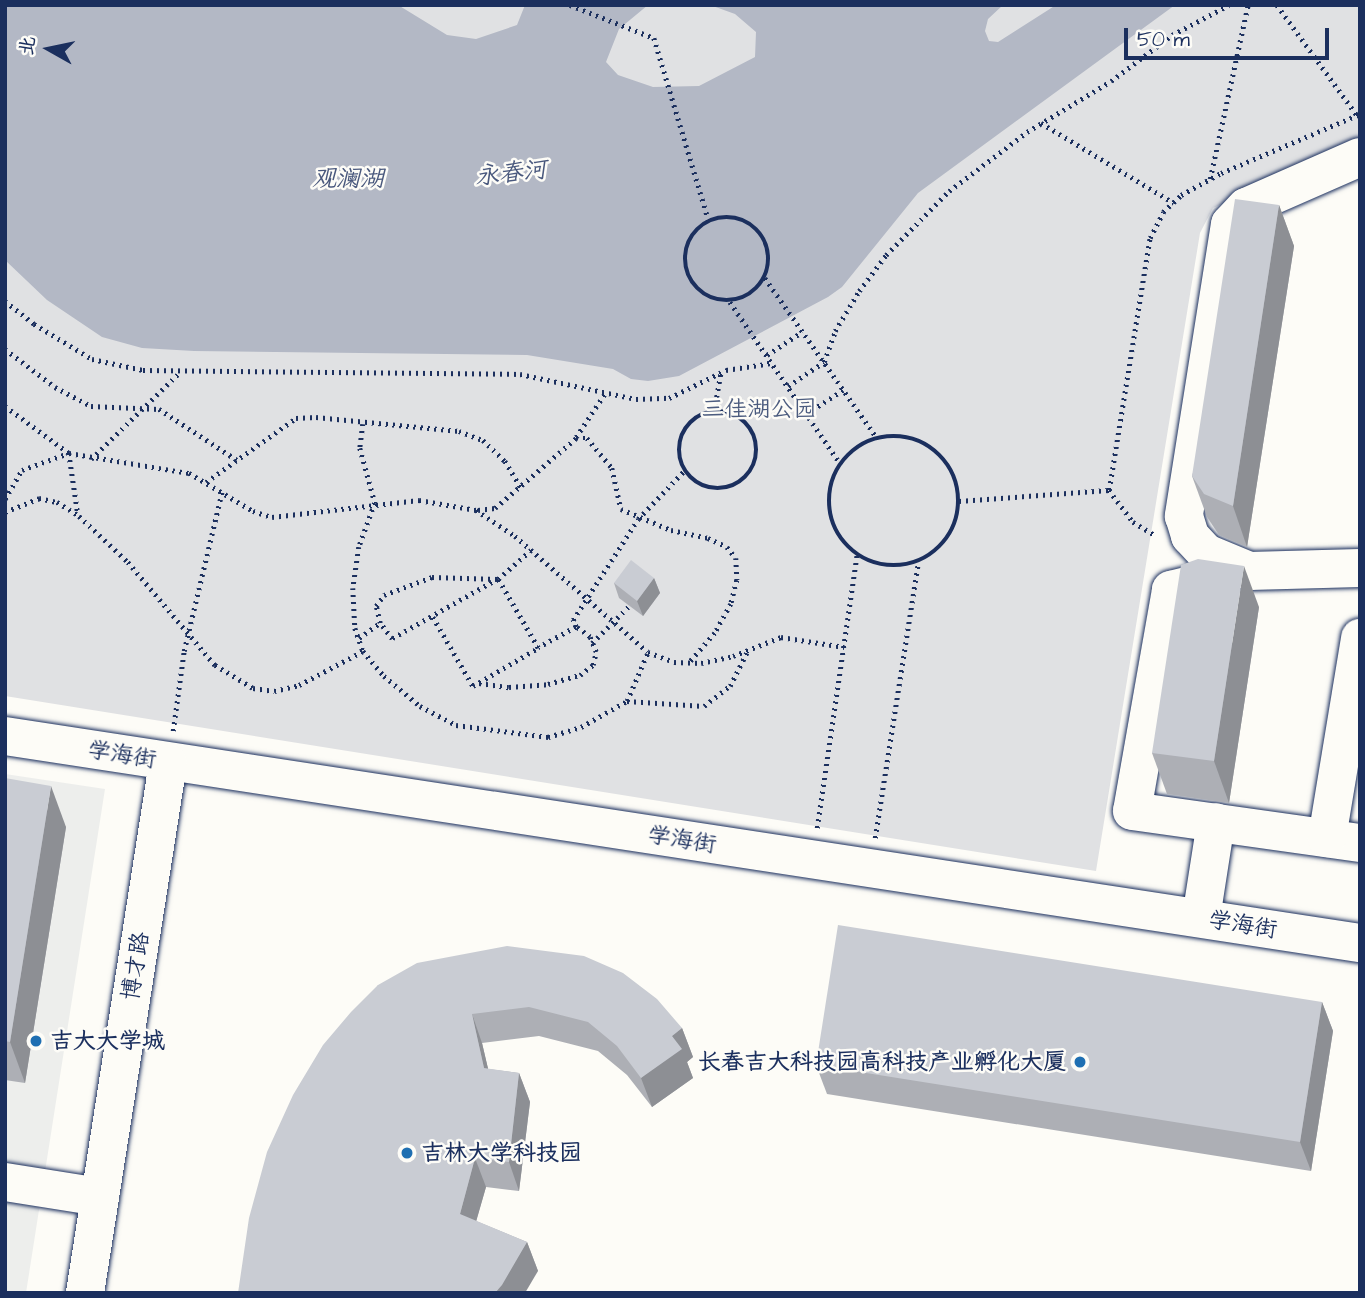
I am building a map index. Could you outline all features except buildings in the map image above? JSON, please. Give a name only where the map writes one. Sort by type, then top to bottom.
[{"type":"street","points":[[1360,157],[1246,207],[1230,225],[1184,516],[1190,536],[1206,553],[1249,571],[1360,568]]},
{"type":"street","points":[[1226,561],[1199,583],[1171,590],[1132,811],[1343,841],[1360,638]]},
{"type":"street","name":"学海街","points":[[5,736],[170,748],[812,860],[1360,943]]},
{"type":"street","name":"博才路","points":[[85,1293],[170,748]]},
{"type":"street","points":[[1201,918],[1216,822]]},
{"type":"street","points":[[5,1182],[100,1197]]},
{"type":"path","points":[[570,5],[654,38],[709,221]]},
{"type":"path","points":[[788,386],[824,362],[841,321],[886,255],[949,191],[1041,124],[1111,81],[1171,35],[1229,5]]},
{"type":"path","points":[[1210,180],[1248,5]]},
{"type":"path","points":[[1190,536],[1158,537],[1133,523],[1109,490],[1150,238],[1174,202],[1210,180],[1358,114],[1277,5]]},
{"type":"path","points":[[1041,124],[1174,202]]},
{"type":"path","points":[[731,217],[754,227],[768,250],[765,278],[744,298],[730,302],[702,293],[688,275],[690,240],[709,221],[731,217]]},
{"type":"path","points":[[765,278],[877,438]]},
{"type":"path","points":[[5,301],[34,324],[92,359],[143,370],[520,374],[636,399],[669,398],[721,372],[772,363]]},
{"type":"path","points":[[730,302],[841,464]]},
{"type":"path","points":[[767,355],[802,332]]},
{"type":"path","points":[[5,349],[55,387],[91,406],[144,407],[178,418],[237,460]]},
{"type":"path","points":[[90,459],[181,371]]},
{"type":"path","points":[[714,411],[721,372]]},
{"type":"path","points":[[806,414],[843,390]]},
{"type":"path","points":[[5,406],[69,453],[90,459],[168,468],[206,482],[272,517],[303,517],[375,503],[419,500],[476,510],[495,508],[576,438],[606,392]]},
{"type":"path","points":[[714,411],[737,416],[746,424],[756,445],[753,468],[726,489],[702,486],[685,471],[680,459],[683,433],[690,422],[714,411]]},
{"type":"path","points":[[206,482],[296,418],[363,424],[420,425],[483,440],[505,461],[521,488]]},
{"type":"path","points":[[363,424],[360,448],[375,503],[359,547],[353,588],[359,638],[363,651],[420,706],[456,725],[507,735],[548,737],[581,727],[627,701],[704,706],[730,686],[748,650]]},
{"type":"path","points":[[907,437],[936,451],[955,477],[959,500],[955,526],[946,541],[918,562],[883,566],[857,555],[840,538],[829,505],[831,487],[841,464],[861,445],[877,438],[907,437]]},
{"type":"path","points":[[576,438],[587,438],[601,450],[612,468],[621,509],[638,519],[708,538],[727,547],[736,558],[737,580],[731,604],[716,633],[690,663]]},
{"type":"path","points":[[5,499],[22,470],[69,453]]},
{"type":"path","points":[[69,453],[79,516]]},
{"type":"path","points":[[478,683],[509,687],[580,675],[593,665],[592,643],[576,628],[573,620],[638,519],[685,471]]},
{"type":"path","points":[[959,500],[1109,490]]},
{"type":"path","points":[[170,748],[189,635],[222,492]]},
{"type":"path","points":[[5,512],[39,498],[57,502],[79,516],[128,562],[189,635],[234,680],[274,691],[299,685],[363,651]]},
{"type":"path","points":[[476,510],[531,550],[648,652],[690,663],[748,650],[781,637],[844,647]]},
{"type":"path","points":[[498,579],[462,575],[409,583],[384,595],[376,606],[380,624],[392,639],[498,579],[531,550]]},
{"type":"path","points":[[812,860],[857,555]]},
{"type":"path","points":[[871,869],[918,562]]},
{"type":"path","points":[[498,579],[538,648]]},
{"type":"path","points":[[592,643],[615,623],[629,606]]},
{"type":"path","points":[[433,617],[473,686],[576,628]]},
{"type":"path","points":[[359,638],[380,624]]},
{"type":"path","points":[[627,701],[648,652]]},
{"type":"shaded area","name":"吉大大学城","points":[[5,774],[105,789],[26,1293],[5,1293]]},
{"type":"green space","name":"三佳湖公园","points":[[5,5],[1360,5],[1360,143],[1213,208],[1200,233],[1096,871],[5,696]]},
{"type":"water","name":"观澜湖","points":[[5,5],[398,5],[447,35],[476,39],[517,25],[525,5],[648,5],[619,29],[606,62],[618,75],[653,87],[699,86],[755,57],[756,32],[735,14],[710,5],[1003,5],[988,19],[985,31],[989,41],[998,42],[1056,5],[1175,5],[918,193],[842,287],[828,297],[679,376],[648,381],[631,379],[613,369],[527,355],[194,351],[142,348],[102,337],[47,300],[5,260]]},
{"type":"place","name":"吉大大学城","points":[[36,1041]]},
{"type":"place","name":"长春吉大科技园高科技产业孵化大厦","points":[[1080,1062]]},
{"type":"place","name":"吉林大学科技园","points":[[407,1153]]},
{"type":"water label","name":"永春河","points":[[511,174]]}]
